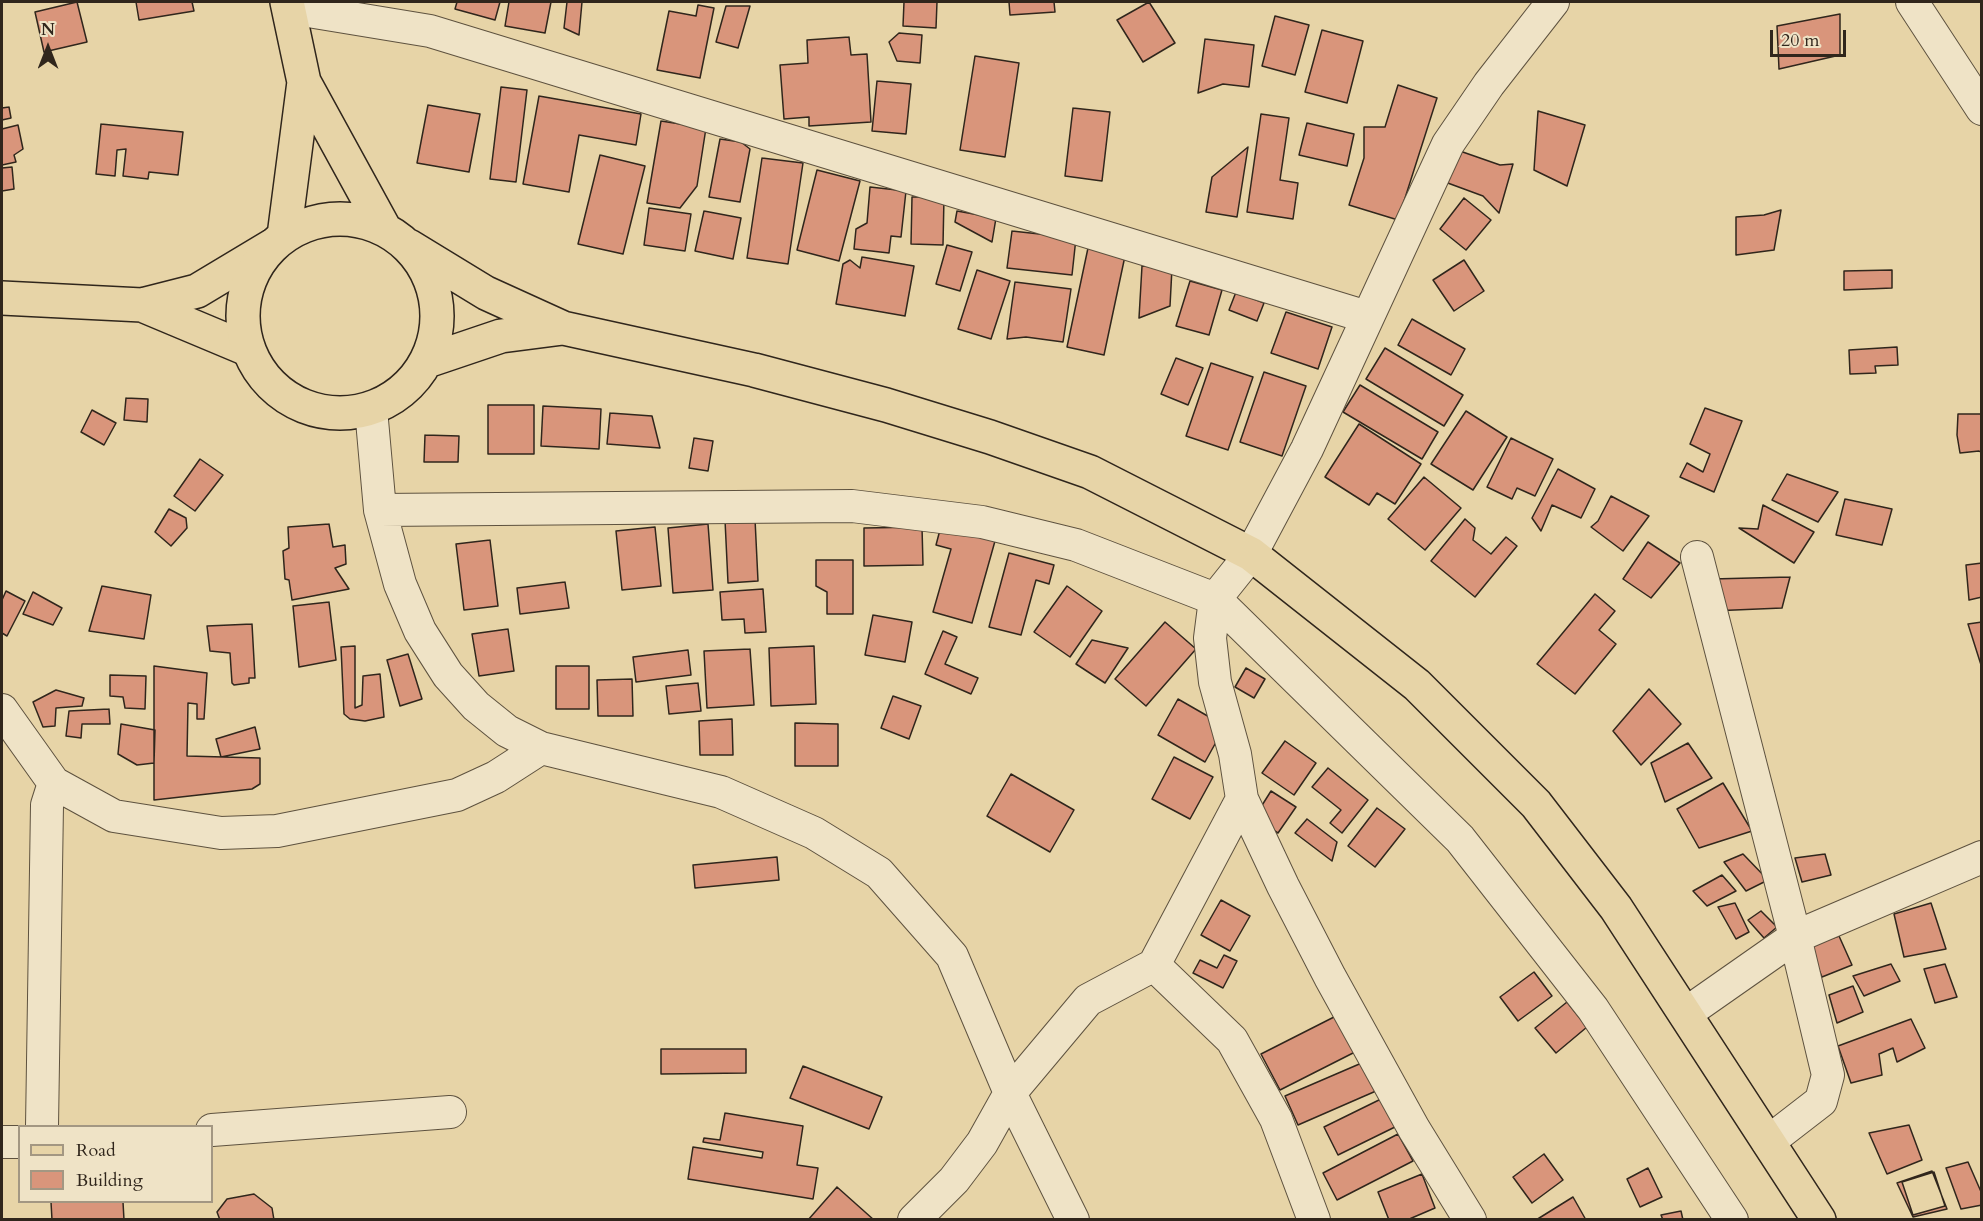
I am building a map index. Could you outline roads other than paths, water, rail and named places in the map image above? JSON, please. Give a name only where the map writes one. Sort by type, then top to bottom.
[{"type":"main road","points":[[288,5],[304,82],[396,237],[427,271],[437,301],[437,332],[427,361],[404,390],[371,409],[334,413],[297,404],[267,381],[248,349],[242,312],[250,276],[278,241],[304,82]]},
{"type":"main road","points":[[2,298],[142,305],[196,291],[308,224],[333,218],[359,220],[396,237],[486,292],[563,328],[754,370],[886,405],[990,437],[1090,472],[1251,554],[1417,685],[1536,804],[1616,908],[1819,1220]]},
{"type":"main road","points":[[142,305],[248,349]]},
{"type":"main road","points":[[427,361],[501,336],[563,328]]},
{"type":"street","points":[[1470,1220],[1414,1130],[1330,977],[1283,886],[1242,799],[1235,754],[1215,682],[1210,638],[1215,599],[1251,554],[1307,449],[1448,144],[1489,84],[1553,2]]},
{"type":"street","points":[[1912,2],[1982,109]]},
{"type":"street","points":[[288,5],[430,30],[1367,317]]},
{"type":"street","points":[[371,409],[380,510],[400,584],[420,631],[448,675],[476,706],[507,731],[541,747],[721,792],[814,833],[879,873],[952,956],[1010,1093],[1073,1220]]},
{"type":"street","points":[[380,510],[852,506],[982,522],[1076,545],[1215,599],[1460,839],[1593,1009],[1732,1220]]},
{"type":"street","points":[[1696,557],[1795,937],[1828,1075],[1821,1101],[1768,1142]]},
{"type":"street","points":[[2,710],[54,783],[114,816],[220,833],[277,831],[457,795],[496,777],[541,747]]},
{"type":"street","points":[[42,1125],[47,805],[54,783]]},
{"type":"street","points":[[914,1220],[954,1180],[982,1143],[1010,1093],[1088,999],[1154,965],[1242,799]]},
{"type":"street","points":[[1685,1014],[1795,937],[1982,857]]},
{"type":"street","points":[[1154,965],[1232,1040],[1276,1119],[1314,1220]]},
{"type":"street","points":[[213,1130],[450,1112]]},
{"type":"street","points":[[2,1142],[18,1142]]}]
